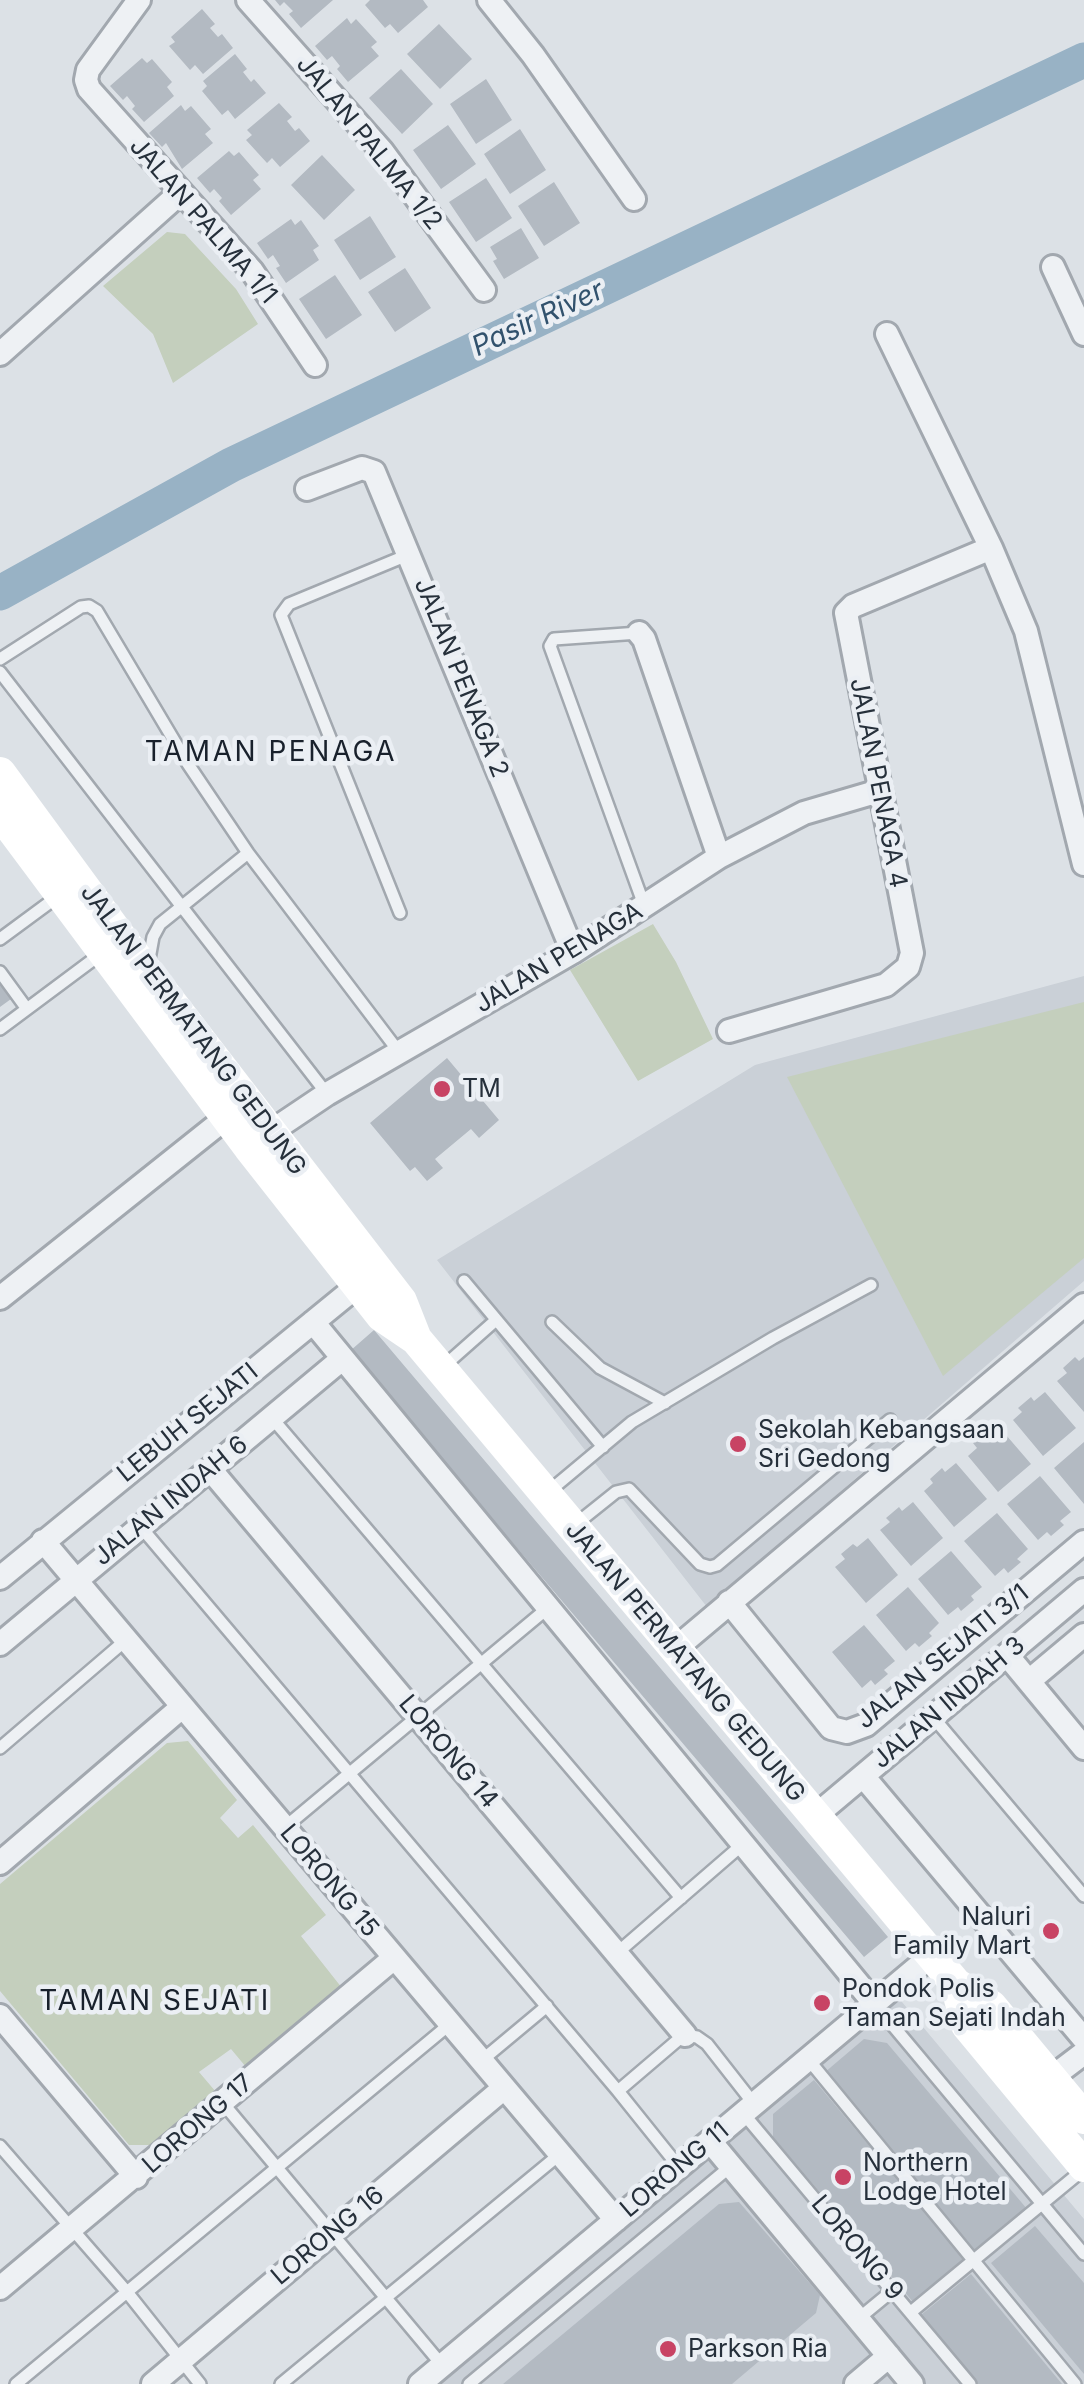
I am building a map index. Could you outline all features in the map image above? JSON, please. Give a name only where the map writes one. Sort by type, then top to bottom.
[{"type":"main road","name":"JALAN PERMATANG GEDUNG","points":[[0,773],[148,972],[260,1139],[367,1278],[401,1301],[416,1339],[956,1984],[991,2006],[1084,2118]]},
{"type":"main road","name":"JALAN PERMATANG GEDUNG","points":[[0,813],[227,1117],[260,1139]]},
{"type":"main road","name":"JALAN PERMATANG GEDUNG","points":[[956,1984],[967,2025],[1084,2168]]},
{"type":"street","name":"JALAN PALMA 1/1","points":[[139,0],[88,70],[89,89],[252,271],[315,365]]},
{"type":"street","name":"JALAN PALMA 1/2","points":[[248,0],[407,181],[484,290]]},
{"type":"street","points":[[489,0],[533,55],[634,199]]},
{"type":"street","points":[[0,354],[180,193]]},
{"type":"street","points":[[1053,267],[1084,334]]},
{"type":"street","points":[[887,334],[991,548],[1026,630],[1080,828],[1084,864]]},
{"type":"street","name":"JALAN PENAGA 2","points":[[307,489],[369,468],[410,554],[573,952]]},
{"type":"street","name":"JALAN PENAGA 4","points":[[729,1031],[886,986],[908,967],[912,953],[846,613],[853,606],[991,548]]},
{"type":"street","points":[[639,633],[719,856]]},
{"type":"street","name":"JALAN PENAGA","points":[[260,1139],[327,1094],[573,952],[719,856],[804,814],[879,791]]},
{"type":"street","points":[[0,1298],[227,1117]]},
{"type":"street","name":"LEBUH SEJATI","points":[[0,1578],[367,1278]]},
{"type":"street","points":[[674,1648],[1084,1305]]},
{"type":"street","points":[[312,1322],[874,2004]]},
{"type":"street","name":"JALAN INDAH 6","points":[[0,1644],[342,1359]]},
{"type":"street","name":"LORONG 14","points":[[210,1469],[685,2035]]},
{"type":"street","name":"LORONG 15","points":[[43,1541],[616,2220]]},
{"type":"street","name":"JALAN SEJATI 3/1","points":[[729,1602],[831,1728],[847,1732],[866,1725],[1084,1542]]},
{"type":"street","name":"JALAN INDAH 3","points":[[814,1817],[1084,1590]]},
{"type":"street","points":[[1029,1681],[1084,1634]]},
{"type":"street","points":[[1007,1655],[1083,1746]]},
{"type":"street","points":[[0,1863],[182,1707]]},
{"type":"street","points":[[863,1776],[1084,2039]]},
{"type":"street","name":"LORONG 11","points":[[420,2384],[932,1956]]},
{"type":"street","name":"LORONG 17","points":[[0,2288],[394,1958]]},
{"type":"street","points":[[0,2016],[136,2177]]},
{"type":"street","points":[[1051,2078],[1084,2053]]},
{"type":"street","name":"LORONG 16","points":[[153,2384],[504,2088]]},
{"type":"street","name":"LORONG 9","points":[[710,2141],[912,2384]]},
{"type":"street","points":[[856,2384],[889,2356]]},
{"type":"lane","points":[[400,913],[281,615],[289,604],[410,554]]},
{"type":"lane","points":[[0,659],[80,607],[89,606],[96,611],[248,853],[399,1052]]},
{"type":"lane","points":[[639,633],[554,639],[550,646],[645,907]]},
{"type":"lane","points":[[0,672],[327,1094]]},
{"type":"lane","points":[[148,972],[152,937],[160,924],[248,853]]},
{"type":"lane","points":[[0,939],[59,895]]},
{"type":"lane","points":[[0,1029],[102,952]]},
{"type":"lane","points":[[0,972],[27,1008]]},
{"type":"lane","points":[[464,1281],[602,1447]]},
{"type":"lane","points":[[545,1495],[632,1422],[871,1285]]},
{"type":"lane","points":[[440,1368],[496,1320]]},
{"type":"lane","points":[[552,1322],[600,1368],[664,1403]]},
{"type":"lane","points":[[272,1418],[681,1898]]},
{"type":"lane","points":[[572,1527],[616,1492],[630,1490],[700,1564],[717,1565],[890,1420]]},
{"type":"lane","points":[[140,1526],[547,2006],[678,2167]]},
{"type":"lane","points":[[284,1828],[548,1608]]},
{"type":"lane","points":[[0,1748],[126,1640]]},
{"type":"lane","points":[[933,1717],[1084,1896]]},
{"type":"lane","points":[[616,1954],[743,1844]]},
{"type":"lane","points":[[874,2004],[1084,2254]]},
{"type":"lane","points":[[482,2061],[547,2006]]},
{"type":"lane","points":[[16,2384],[450,2024]]},
{"type":"lane","points":[[618,2091],[685,2035]]},
{"type":"lane","name":"LORONG 9","points":[[685,2035],[707,2044],[749,2108],[970,2384]]},
{"type":"lane","points":[[808,2059],[1075,2384]]},
{"type":"lane","points":[[222,2102],[442,2365]]},
{"type":"lane","points":[[0,2146],[200,2384]]},
{"type":"lane","points":[[281,2384],[560,2154]]},
{"type":"lane","points":[[468,2384],[731,2166]]},
{"type":"lane","points":[[910,2312],[1084,2168]]},
{"type":"lane","points":[[858,2319],[892,2290]]},
{"type":"shaded area","name":"Sekolah Kebangsaan Sri Gedong","points":[[1084,976],[1084,1281],[707,1607],[437,1260],[755,1065]]},
{"type":"shaded area","points":[[897,1996],[1084,2219],[1084,2384],[433,2384]]},
{"type":"green space","points":[[167,232],[185,234],[236,289],[258,324],[173,383],[153,334],[103,286]]},
{"type":"green space","points":[[653,924],[713,1039],[638,1081],[570,970]]},
{"type":"green space","points":[[1084,1002],[1084,1258],[943,1376],[787,1077]]},
{"type":"green space","points":[[188,1741],[237,1800],[220,1818],[238,1838],[253,1825],[326,1915],[301,1936],[342,1988],[246,2067],[231,2049],[199,2072],[216,2092],[153,2145],[129,2145],[0,1991],[0,1884],[167,1743]]},
{"type":"building","points":[[275,0],[333,0],[301,28],[289,14],[293,11]]},
{"type":"building","points":[[370,0],[423,0],[428,7],[398,33],[390,24],[385,28],[365,5]]},
{"type":"building","points":[[202,9],[215,24],[210,28],[218,37],[222,34],[233,48],[203,74],[195,65],[190,70],[169,46],[175,42],[171,37]]},
{"type":"building","points":[[347,18],[351,24],[356,19],[377,42],[371,47],[379,56],[348,82],[332,56],[327,60],[315,46]]},
{"type":"building","points":[[439,24],[472,59],[440,89],[407,54]]},
{"type":"building","points":[[235,54],[247,69],[243,72],[266,93],[235,119],[228,110],[222,115],[202,91],[207,86],[203,81]]},
{"type":"building","points":[[142,58],[147,63],[152,59],[172,82],[167,87],[174,96],[144,122],[127,96],[123,100],[110,86]]},
{"type":"building","points":[[401,69],[433,104],[402,134],[369,98]]},
{"type":"building","points":[[486,79],[512,120],[476,144],[450,104]]},
{"type":"building","points":[[279,103],[292,117],[287,121],[295,131],[299,128],[310,141],[280,167],[272,158],[267,163],[246,140],[252,135],[247,130]]},
{"type":"building","points":[[181,105],[185,111],[191,106],[211,129],[205,134],[213,143],[182,169],[166,143],[162,147],[149,133]]},
{"type":"building","points":[[448,125],[476,164],[441,189],[413,150]]},
{"type":"building","points":[[520,129],[546,170],[510,194],[484,154]]},
{"type":"building","points":[[229,151],[234,156],[239,152],[259,175],[253,180],[261,189],[231,215],[214,189],[210,193],[197,178]]},
{"type":"building","points":[[322,155],[355,190],[324,220],[291,185]]},
{"type":"building","points":[[486,178],[512,218],[476,242],[449,202]]},
{"type":"building","points":[[554,182],[580,223],[544,246],[518,206]]},
{"type":"building","points":[[370,216],[396,257],[360,280],[334,240]]},
{"type":"building","points":[[291,219],[295,225],[301,220],[319,246],[313,250],[319,260],[286,283],[273,255],[268,259],[257,243]]},
{"type":"building","points":[[521,228],[539,258],[504,279],[490,247]]},
{"type":"building","points":[[405,268],[431,308],[395,332],[368,292]]},
{"type":"building","points":[[335,275],[362,315],[326,339],[299,299]]},
{"type":"building","points":[[0,982],[11,999],[0,1007]]},
{"type":"building","name":"TM","points":[[447,1058],[499,1120],[479,1138],[471,1129],[435,1159],[443,1168],[427,1181],[415,1167],[410,1171],[370,1123]]},
{"type":"building","points":[[374,1330],[888,1937],[864,1957],[350,1351]]},
{"type":"building","points":[[1075,1357],[1079,1361],[1084,1357],[1084,1412],[1057,1381],[1067,1373],[1063,1368]]},
{"type":"building","points":[[1045,1392],[1076,1428],[1043,1456],[1013,1420],[1022,1412],[1018,1408]]},
{"type":"building","points":[[1000,1428],[1031,1464],[998,1492],[968,1456],[977,1448],[973,1443]]},
{"type":"building","points":[[1084,1442],[1084,1504],[1054,1468]]},
{"type":"building","points":[[956,1463],[987,1499],[954,1527],[924,1491],[942,1468],[945,1472]]},
{"type":"building","points":[[1040,1476],[1071,1512],[1060,1521],[1064,1525],[1051,1536],[1047,1532],[1038,1540],[1007,1504]]},
{"type":"building","points":[[913,1502],[943,1538],[911,1566],[880,1530],[890,1522],[886,1518]]},
{"type":"building","points":[[997,1513],[1028,1549],[1008,1573],[1004,1568],[995,1576],[964,1541]]},
{"type":"building","points":[[868,1538],[898,1575],[866,1603],[835,1567],[845,1559],[841,1554]]},
{"type":"building","points":[[951,1551],[982,1587],[961,1611],[958,1607],[948,1615],[918,1579]]},
{"type":"building","points":[[908,1587],[939,1623],[929,1633],[932,1636],[919,1647],[915,1643],[906,1651],[876,1615]]},
{"type":"building","points":[[864,1625],[895,1661],[875,1685],[871,1680],[862,1688],[832,1652]]},
{"type":"building","points":[[864,2039],[887,2043],[1027,2209],[975,2253],[824,2073]]},
{"type":"building","points":[[814,2080],[965,2260],[914,2303],[773,2137],[773,2114]]},
{"type":"building","points":[[739,2202],[820,2295],[816,2313],[732,2384],[503,2384],[719,2204]]},
{"type":"building","points":[[1035,2226],[1084,2283],[1084,2374],[991,2263]]},
{"type":"building","points":[[971,2274],[1062,2384],[978,2384],[921,2315]]},
{"type":"waterway","name":"Pasir River","points":[[0,593],[231,465],[1084,60]]},
{"type":"place","name":"TM","points":[[442,1089]]},
{"type":"place","name":"Sekolah Kebangsaan Sri Gedong","points":[[738,1444]]},
{"type":"place","name":"Naluri Family Mart","points":[[1051,1931]]},
{"type":"place","name":"Pondok Polis Taman Sejati Indah","points":[[822,2003]]},
{"type":"place","name":"Northern Lodge Hotel","points":[[843,2177]]},
{"type":"place","name":"Parkson Ria","points":[[668,2349]]},
{"type":"district","name":"TAMAN PENAGA","points":[[271,753]]},
{"type":"district","name":"TAMAN SEJATI","points":[[155,2002]]}]
